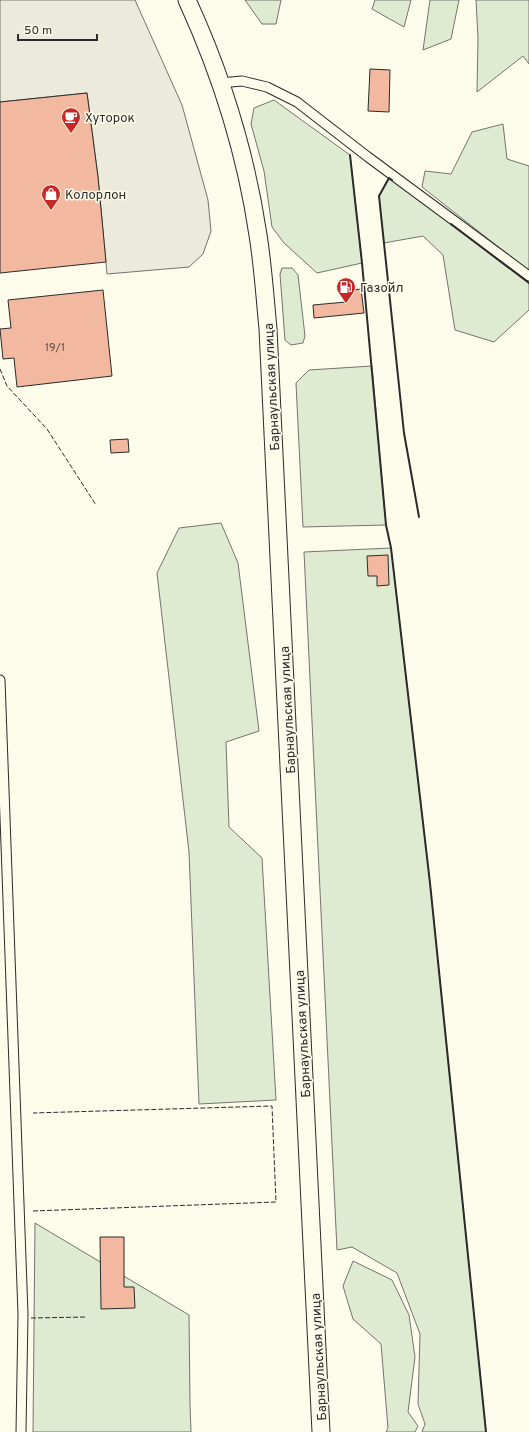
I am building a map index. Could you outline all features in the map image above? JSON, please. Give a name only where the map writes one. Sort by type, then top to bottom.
[{"type":"highway","name":"Барнаульская улица","points":[[186,0],[208,50],[241,150],[252,197],[258,236],[268,329],[321,1432]]},
{"type":"street","points":[[220,83],[242,80],[267,87],[297,102],[368,157],[529,276]]},
{"type":"street","points":[[0,680],[23,1306],[21,1432]]},
{"type":"green space","points":[[245,0],[281,0],[276,24],[262,24]]},
{"type":"green space","points":[[375,0],[411,0],[404,27],[372,9]]},
{"type":"green space","points":[[430,0],[459,0],[451,39],[423,50]]},
{"type":"green space","points":[[476,0],[529,0],[529,64],[523,56],[477,92],[478,38]]},
{"type":"green space","points":[[274,100],[350,155],[362,263],[317,273],[284,243],[272,227],[264,171],[251,124],[254,108]]},
{"type":"green space","points":[[503,124],[507,159],[529,166],[529,271],[422,187],[425,171],[451,174],[472,132]]},
{"type":"green space","points":[[389,178],[529,283],[529,310],[494,342],[455,330],[443,255],[423,236],[384,243],[379,196]]},
{"type":"green space","points":[[282,268],[292,268],[298,275],[305,336],[303,343],[291,345],[285,340],[280,274]]},
{"type":"green space","points":[[372,366],[386,525],[303,527],[296,383],[309,370]]},
{"type":"green space","points":[[221,523],[238,563],[259,731],[226,742],[229,827],[262,858],[276,1100],[199,1104],[189,852],[157,573],[179,528]]},
{"type":"green space","points":[[391,548],[430,883],[486,1432],[422,1432],[425,1424],[418,1404],[420,1334],[397,1273],[352,1247],[337,1250],[304,552]]},
{"type":"green space","points":[[35,1223],[189,1315],[191,1432],[33,1432]]},
{"type":"green space","points":[[353,1261],[392,1280],[409,1315],[415,1357],[408,1412],[418,1426],[415,1432],[386,1432],[388,1428],[381,1344],[353,1319],[343,1286]]},
{"type":"shaded area","points":[[0,0],[135,0],[182,105],[208,200],[211,231],[203,254],[189,267],[107,274],[98,177],[87,93],[0,102]]},
{"type":"building","points":[[370,69],[390,70],[389,112],[368,111]]},
{"type":"building","name":"Колорлон","points":[[87,93],[98,177],[106,262],[0,273],[0,102]]},
{"type":"building","name":"Газойл","points":[[361,289],[364,313],[314,318],[313,305],[346,302],[345,291]]},
{"type":"building","points":[[103,290],[112,376],[17,387],[14,358],[3,359],[0,329],[11,328],[8,300]]},
{"type":"building","points":[[128,439],[129,452],[111,453],[110,440]]},
{"type":"building","points":[[388,555],[389,585],[377,586],[377,576],[368,576],[367,556]]},
{"type":"building","points":[[100,1237],[124,1237],[124,1287],[134,1287],[135,1308],[101,1309]]},
{"type":"fence","points":[[0,369],[7,386],[47,429],[96,505]]},
{"type":"fence","points":[[33,1113],[272,1106],[276,1202],[33,1211]]},
{"type":"fence","points":[[31,1318],[86,1317]]},
{"type":"wall","points":[[350,155],[362,263],[386,525],[391,548],[430,883],[486,1432]]},
{"type":"wall","points":[[392,180],[389,178],[379,196],[404,433],[419,517]]},
{"type":"wall","points":[[451,224],[529,283]]},
{"type":"place","name":"Хуторок","points":[[71,134]]},
{"type":"place","name":"Колорлон","points":[[51,211]]},
{"type":"place","name":"Газойл","points":[[346,304]]}]
